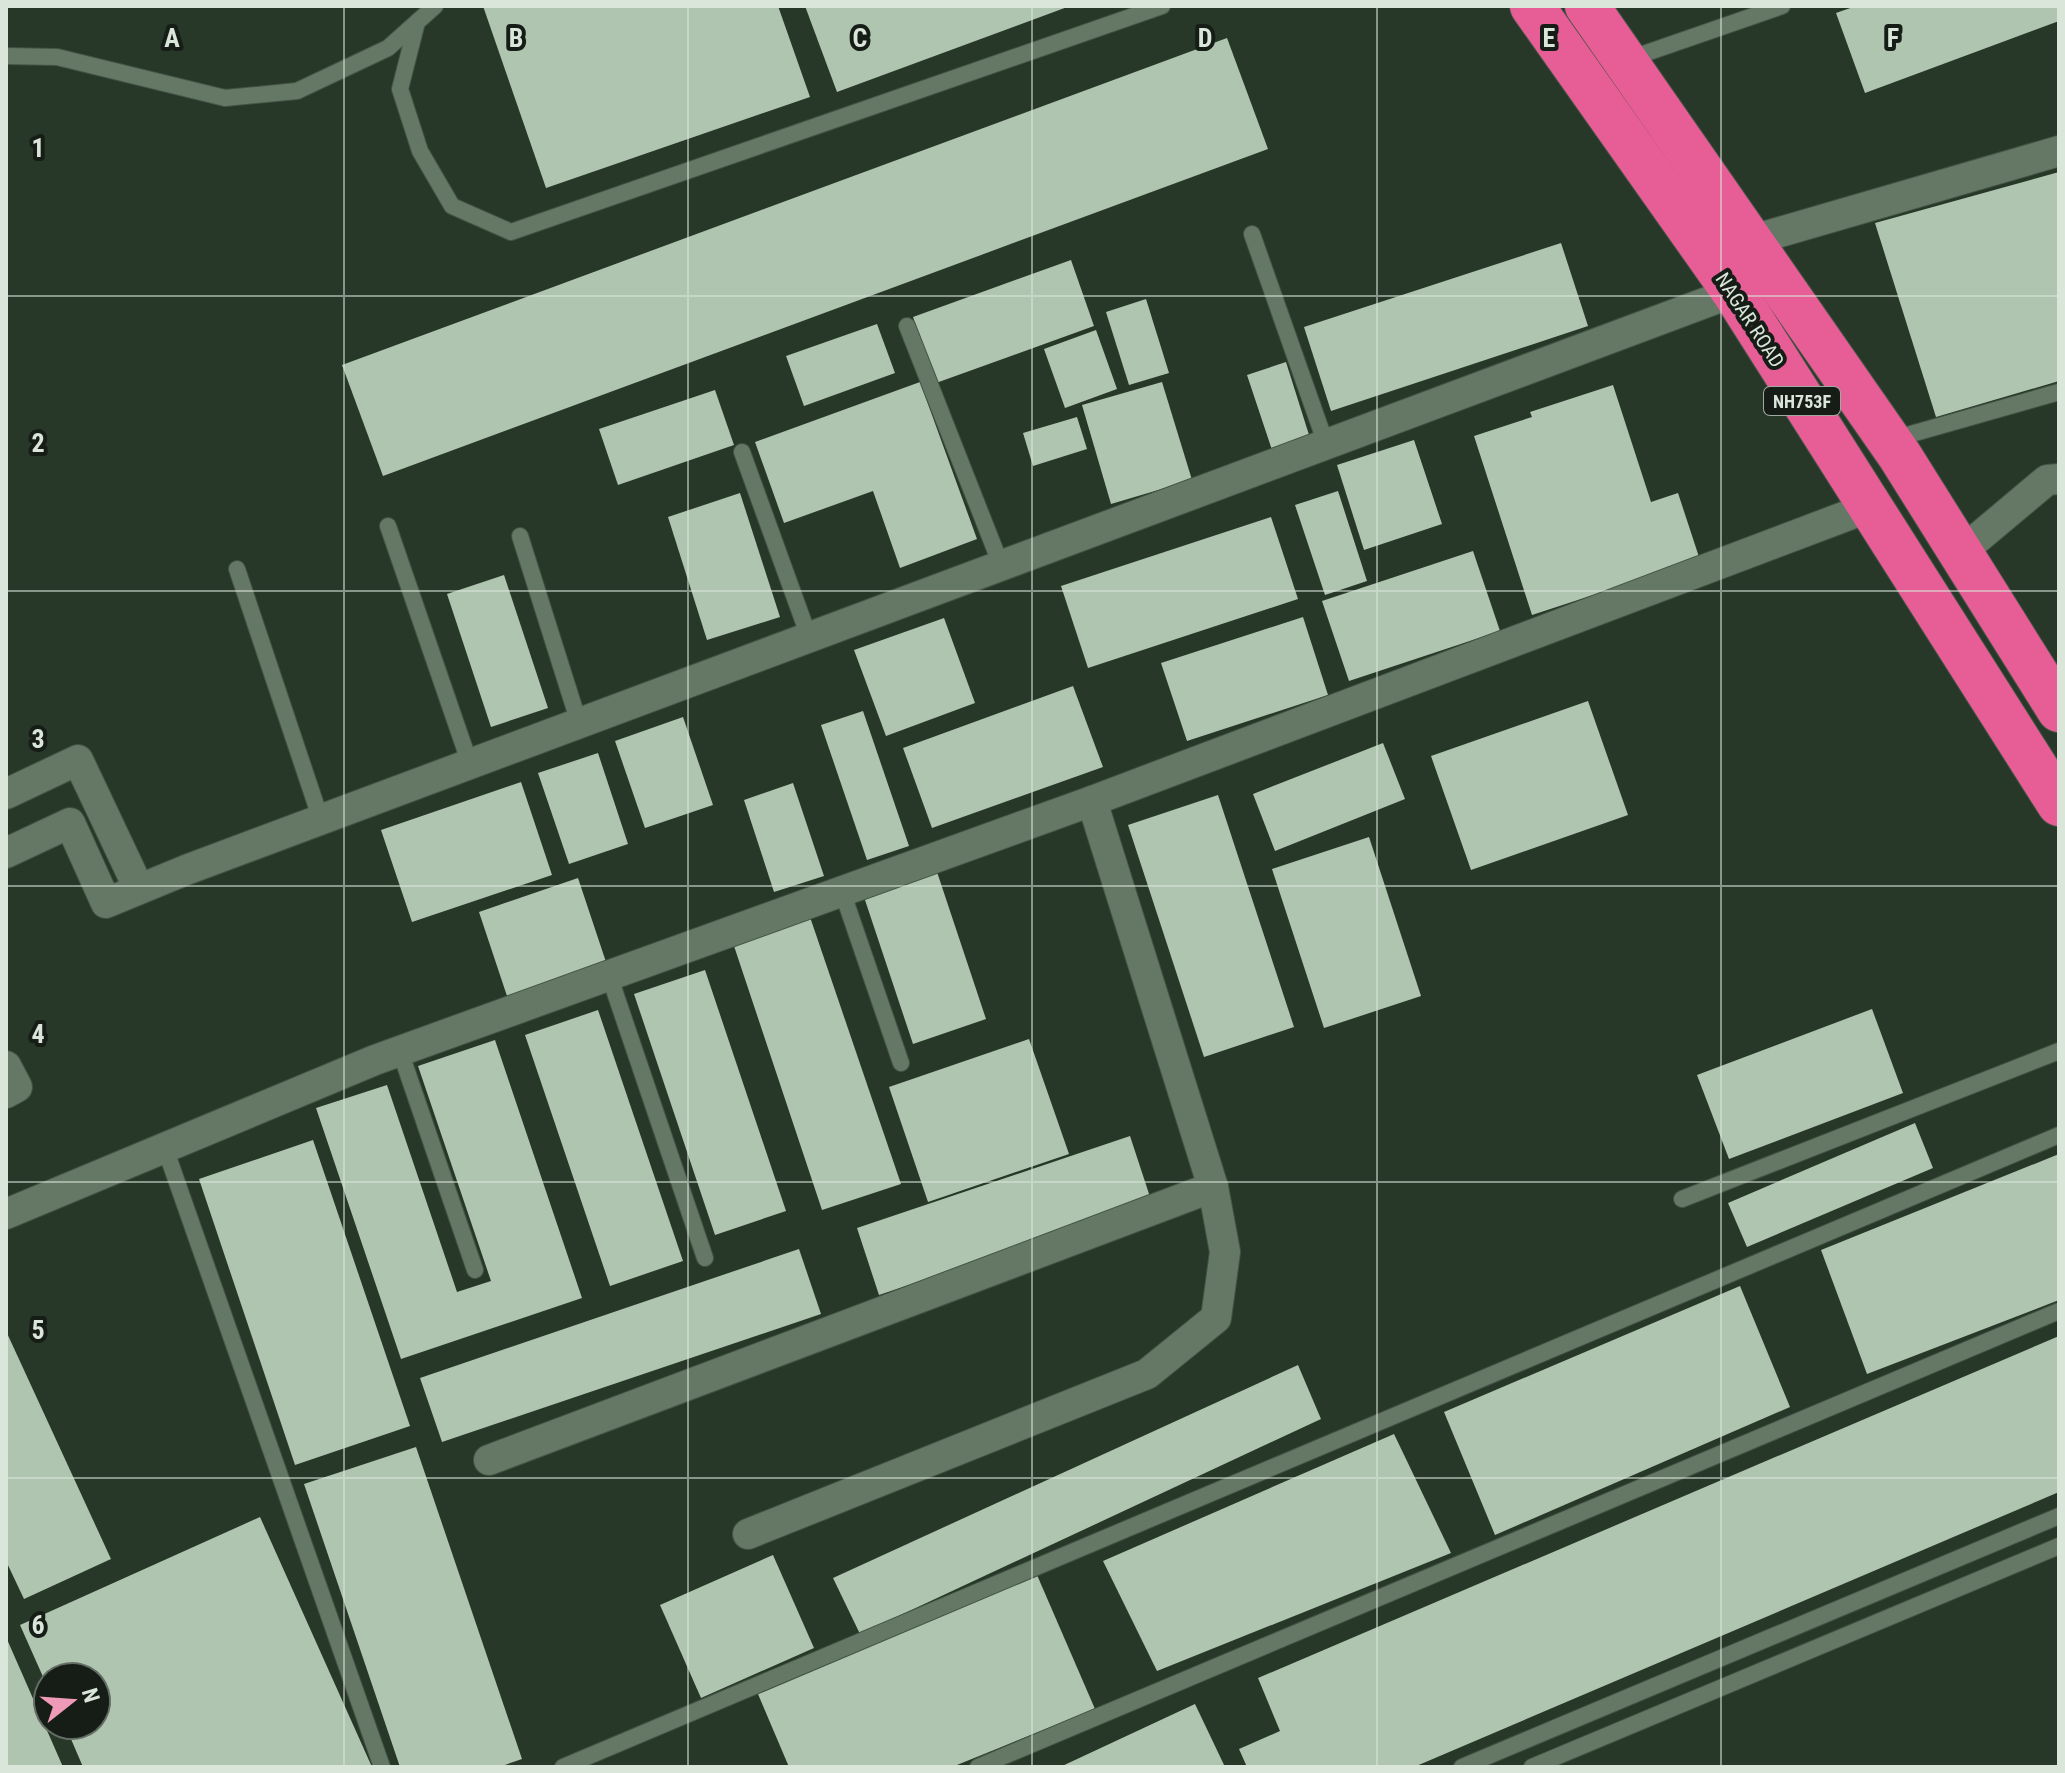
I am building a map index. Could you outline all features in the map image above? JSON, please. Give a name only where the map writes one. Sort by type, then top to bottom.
[{"type":"highway","name":"NAGAR ROAD","points":[[1532,6],[1734,292],[2059,804]]},
{"type":"highway","name":"NH753F","points":[[1587,6],[1889,441],[2054,694]]},
{"type":"street","points":[[1749,241],[2059,151]]},
{"type":"street","points":[[6,853],[70,823],[106,903],[1734,292]]},
{"type":"street","points":[[1960,553],[2047,480],[2059,479]]},
{"type":"street","points":[[6,1214],[400,1051],[1092,801],[1870,507]]},
{"type":"street","points":[[6,794],[78,760],[139,889]]},
{"type":"street","points":[[748,1534],[1147,1374],[1216,1318],[1225,1252],[1213,1187],[1092,801]]},
{"type":"street","points":[[6,1066],[17,1087],[6,1093]]},
{"type":"street","points":[[489,1460],[1213,1187]]},
{"type":"lane","points":[[6,56],[57,57],[225,98],[297,91],[388,48],[435,6]]},
{"type":"lane","points":[[417,22],[400,89],[420,151],[452,206],[511,232],[1162,6]]},
{"type":"lane","points":[[1625,60],[1782,6]]},
{"type":"lane","points":[[1252,234],[1326,444]]},
{"type":"lane","points":[[907,326],[1001,565]]},
{"type":"lane","points":[[1889,441],[2059,392]]},
{"type":"lane","points":[[742,452],[809,637]]},
{"type":"lane","points":[[388,526],[470,764]]},
{"type":"lane","points":[[520,536],[579,723]]},
{"type":"lane","points":[[237,569],[321,820]]},
{"type":"lane","points":[[842,891],[901,1063]]},
{"type":"lane","points":[[609,975],[705,1258]]},
{"type":"lane","points":[[400,1051],[475,1270]]},
{"type":"lane","points":[[1682,1199],[2059,1051]]},
{"type":"lane","points":[[563,1767],[2059,1135]]},
{"type":"lane","points":[[165,1148],[382,1767]]},
{"type":"lane","points":[[978,1767],[2059,1311]]},
{"type":"lane","points":[[1462,1767],[2059,1516]]},
{"type":"lane","points":[[1532,1767],[2059,1546]]},
{"type":"building","points":[[483,6],[778,6],[810,97],[546,188]]},
{"type":"building","points":[[805,6],[1070,6],[837,92]]},
{"type":"building","points":[[1856,6],[2059,6],[2059,21],[1865,93],[1836,13]]},
{"type":"building","points":[[1227,38],[1268,149],[383,476],[342,365]]},
{"type":"building","points":[[2059,172],[2059,381],[1936,417],[1875,223]]},
{"type":"building","points":[[1561,243],[1588,326],[1331,411],[1304,327]]},
{"type":"building","points":[[1071,260],[1094,326],[936,383],[913,317]]},
{"type":"building","points":[[1146,299],[1169,373],[1129,385],[1106,312]]},
{"type":"building","points":[[877,324],[895,373],[804,406],[786,356]]},
{"type":"building","points":[[1096,330],[1117,389],[1065,408],[1044,349]]},
{"type":"building","points":[[1286,362],[1310,438],[1272,450],[1247,375]]},
{"type":"building","points":[[920,382],[977,539],[900,568],[873,491],[784,523],[755,442]]},
{"type":"building","points":[[1162,382],[1192,480],[1111,504],[1082,405]]},
{"type":"building","points":[[1613,385],[1651,502],[1678,493],[1700,560],[1532,615],[1474,436],[1532,417],[1530,412]]},
{"type":"building","points":[[715,390],[734,445],[618,485],[599,429]]},
{"type":"building","points":[[1077,417],[1087,449],[1033,466],[1023,433]]},
{"type":"building","points":[[1414,440],[1442,524],[1364,550],[1337,465]]},
{"type":"building","points":[[1338,491],[1367,581],[1325,595],[1295,505]]},
{"type":"building","points":[[740,493],[780,617],[707,640],[668,517]]},
{"type":"building","points":[[1271,517],[1298,599],[1088,668],[1061,586]]},
{"type":"building","points":[[1473,551],[1500,631],[1349,681],[1322,601]]},
{"type":"building","points":[[504,575],[548,708],[491,727],[447,594]]},
{"type":"building","points":[[1303,617],[1328,695],[1187,741],[1161,663]]},
{"type":"building","points":[[944,618],[975,703],[886,736],[854,650]]},
{"type":"building","points":[[1073,686],[1103,767],[932,828],[903,748]]},
{"type":"building","points":[[1588,701],[1628,815],[1471,870],[1431,756]]},
{"type":"building","points":[[863,711],[909,846],[867,860],[821,725]]},
{"type":"building","points":[[683,717],[713,805],[645,828],[615,741]]},
{"type":"building","points":[[1383,743],[1405,799],[1275,851],[1253,794]]},
{"type":"building","points":[[598,753],[628,844],[569,864],[538,773]]},
{"type":"building","points":[[521,782],[552,875],[412,922],[381,830]]},
{"type":"building","points":[[793,783],[824,876],[774,892],[744,800]]},
{"type":"building","points":[[1218,795],[1294,1027],[1204,1057],[1128,825]]},
{"type":"building","points":[[1369,837],[1421,996],[1324,1028],[1272,869]]},
{"type":"building","points":[[936,869],[986,1019],[913,1044],[863,894]]},
{"type":"building","points":[[578,878],[606,962],[507,996],[479,912]]},
{"type":"building","points":[[810,917],[901,1184],[822,1210],[733,943]]},
{"type":"building","points":[[705,970],[786,1211],[715,1235],[634,994]]},
{"type":"building","points":[[1872,1009],[1903,1093],[1729,1159],[1697,1075]]},
{"type":"building","points":[[598,1010],[683,1261],[610,1286],[525,1035]]},
{"type":"building","points":[[1029,1039],[1069,1154],[928,1202],[889,1087]]},
{"type":"building","points":[[495,1040],[582,1298],[401,1359],[316,1108],[387,1085],[457,1292],[491,1281],[418,1066]]},
{"type":"building","points":[[1915,1123],[1933,1168],[1747,1247],[1728,1203]]},
{"type":"building","points":[[1130,1136],[1152,1203],[879,1295],[857,1228]]},
{"type":"building","points":[[313,1140],[410,1426],[295,1465],[199,1179]]},
{"type":"building","points":[[2059,1154],[2059,1300],[1867,1374],[1821,1250]]},
{"type":"building","points":[[799,1249],[821,1314],[442,1442],[420,1378]]},
{"type":"building","points":[[1740,1286],[1790,1407],[1495,1535],[1444,1412]]},
{"type":"building","points":[[6,1331],[111,1559],[24,1599],[6,1561]]},
{"type":"building","points":[[2059,1336],[2059,1492],[1414,1767],[1247,1767],[1239,1749],[1280,1731],[1258,1678]]},
{"type":"building","points":[[1298,1365],[1321,1419],[860,1634],[833,1578]]},
{"type":"building","points":[[1394,1434],[1451,1553],[1157,1671],[1103,1561]]},
{"type":"building","points":[[416,1447],[522,1759],[499,1767],[400,1767],[304,1484]]},
{"type":"building","points":[[260,1517],[372,1767],[83,1767],[72,1741],[112,1741],[112,1661],[36,1661],[20,1625]]},
{"type":"building","points":[[773,1555],[814,1648],[701,1698],[660,1605]]},
{"type":"building","points":[[1037,1575],[1095,1709],[952,1767],[789,1767],[758,1694]]},
{"type":"building","points":[[6,1637],[32,1696],[32,1741],[52,1741],[63,1767],[6,1767]]},
{"type":"building","points":[[1195,1704],[1225,1767],[1060,1767]]}]
